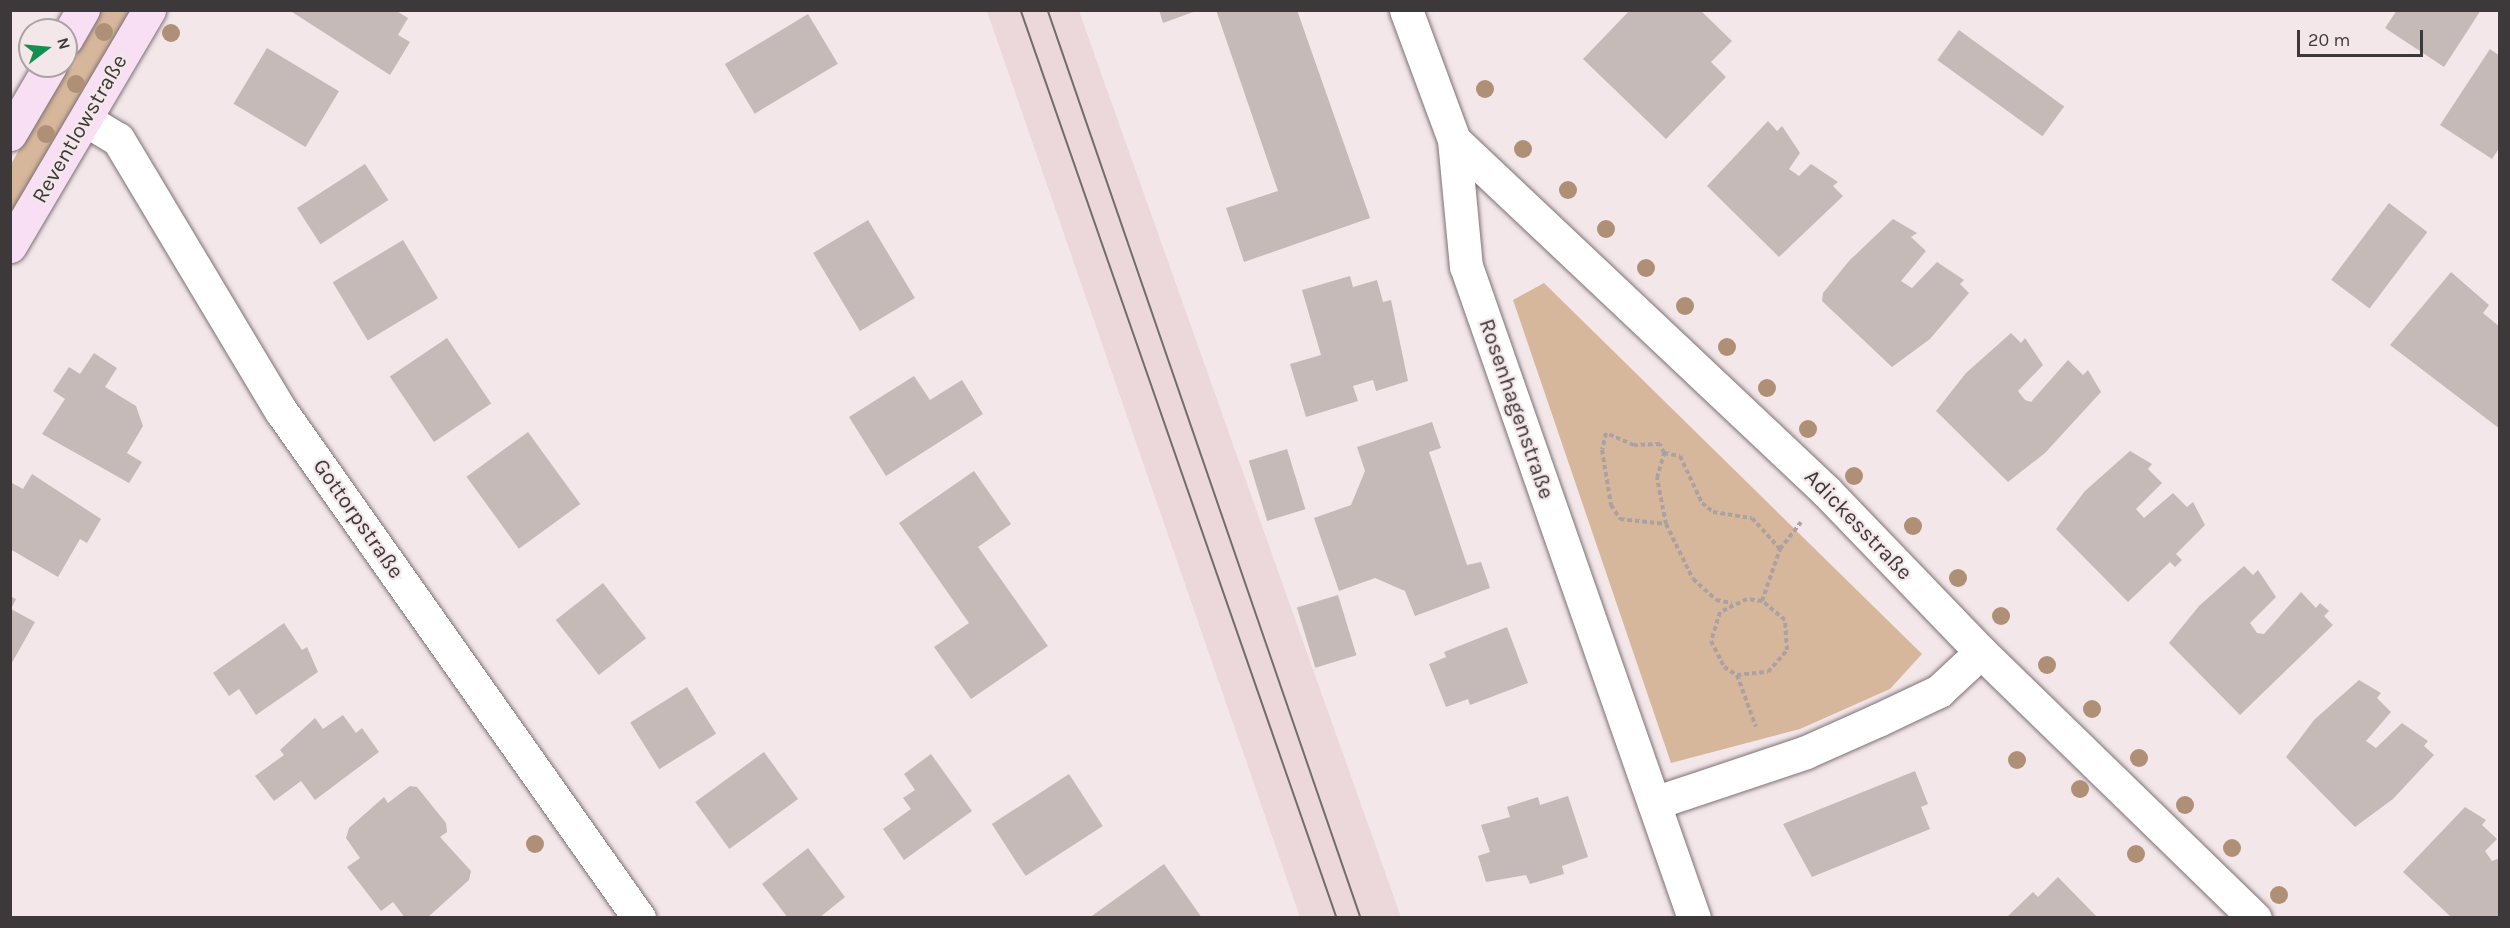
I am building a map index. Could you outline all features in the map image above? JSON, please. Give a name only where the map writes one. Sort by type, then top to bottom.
[{"type":"main road","name":"Reventlowstraße","points":[[10,246],[149,10]]},
{"type":"main road","points":[[10,134],[43,78]]},
{"type":"street","name":"Rosenhagenstraße","points":[[1406,10],[1454,140],[1466,266],[1694,918]]},
{"type":"street","name":"Gottorpstraße","points":[[86,120],[118,139],[281,411],[639,918]]},
{"type":"street","name":"Adickesstraße","points":[[1454,140],[1827,492],[1981,652],[2255,918]]},
{"type":"street","points":[[1654,803],[1806,752],[1878,720],[1939,691],[1981,652]]},
{"type":"path","points":[[1665,524],[1620,519],[1611,505],[1602,450],[1606,433],[1634,445],[1660,444],[1664,453],[1657,478],[1665,524],[1693,579],[1716,600],[1732,603],[1762,601],[1785,620],[1787,650],[1767,672],[1737,675],[1724,667],[1711,641],[1720,612],[1732,603]]},
{"type":"path","points":[[1664,453],[1680,456],[1702,502],[1713,512],[1752,518],[1780,549]]},
{"type":"path","points":[[1762,601],[1780,549],[1827,492]]},
{"type":"path","points":[[1737,675],[1757,732]]},
{"type":"shaded area","points":[[99,11],[130,11],[11,216],[11,164],[60,78],[78,78],[78,48]]},
{"type":"shaded area","points":[[987,11],[1079,11],[1401,917],[1300,917]]},
{"type":"shaded area","points":[[1544,283],[1922,654],[1890,689],[1800,729],[1671,763],[1513,300]]},
{"type":"building","points":[[289,10],[395,10],[408,18],[398,35],[410,42],[390,75]]},
{"type":"building","points":[[1159,10],[1196,10],[1196,11],[1163,23]]},
{"type":"building","points":[[1216,10],[1297,10],[1370,218],[1244,262],[1226,208],[1278,191]]},
{"type":"building","points":[[1630,10],[1700,10],[1732,41],[1711,62],[1726,77],[1666,139],[1583,59]]},
{"type":"building","points":[[2397,10],[2481,10],[2444,67],[2385,28]]},
{"type":"building","points":[[808,14],[838,64],[755,114],[725,64]]},
{"type":"building","points":[[1959,30],[2064,106],[2042,136],[1937,60]]},
{"type":"building","points":[[267,48],[339,91],[306,147],[234,104]]},
{"type":"building","points":[[2490,49],[2500,56],[2500,147],[2492,159],[2440,125]]},
{"type":"building","points":[[1768,121],[1777,131],[1782,126],[1800,153],[1789,169],[1799,176],[1811,164],[1838,182],[1833,186],[1843,196],[1779,257],[1707,186]]},
{"type":"building","points":[[365,164],[388,200],[320,244],[297,208]]},
{"type":"building","points":[[2389,203],[2427,232],[2370,309],[2331,280]]},
{"type":"building","points":[[1893,219],[1917,233],[1911,237],[1926,251],[1901,281],[1912,288],[1937,262],[1964,280],[1960,284],[1969,293],[1930,339],[1892,367],[1822,301],[1823,293],[1849,261]]},
{"type":"building","points":[[868,220],[915,298],[860,331],[813,253]]},
{"type":"building","points":[[403,240],[438,298],[368,341],[333,282]]},
{"type":"building","points":[[2451,272],[2489,305],[2483,313],[2500,327],[2500,429],[2390,345]]},
{"type":"building","points":[[1350,276],[1353,287],[1377,280],[1383,302],[1391,300],[1408,381],[1376,391],[1373,380],[1353,386],[1358,401],[1306,417],[1290,364],[1321,355],[1302,290]]},
{"type":"building","points":[[2011,333],[2021,343],[2025,338],[2043,365],[2018,391],[2025,400],[2031,402],[2068,360],[2083,375],[2088,370],[2101,392],[2045,453],[2008,482],[1936,411],[1966,373]]},
{"type":"building","points":[[447,338],[491,403],[434,442],[390,377]]},
{"type":"building","points":[[94,353],[117,368],[105,387],[136,406],[143,426],[127,453],[142,462],[129,483],[42,434],[65,399],[53,391],[69,367],[80,374]]},
{"type":"building","points":[[914,376],[930,400],[962,380],[983,414],[886,476],[849,417]]},
{"type":"building","points":[[1432,422],[1441,448],[1429,452],[1467,565],[1481,562],[1490,588],[1415,616],[1405,591],[1375,578],[1339,591],[1314,518],[1351,505],[1365,471],[1357,447]]},
{"type":"building","points":[[528,432],[580,504],[519,549],[467,477]]},
{"type":"building","points":[[1287,449],[1305,509],[1267,521],[1249,461]]},
{"type":"building","points":[[2130,451],[2152,464],[2148,469],[2162,483],[2136,509],[2144,518],[2173,493],[2187,507],[2193,502],[2205,525],[2176,554],[2182,560],[2175,567],[2170,562],[2128,602],[2056,529],[2085,491]]},
{"type":"building","points":[[974,471],[1011,524],[978,547],[1048,646],[971,699],[934,647],[969,623],[899,523]]},
{"type":"building","points":[[32,474],[101,519],[87,543],[80,539],[58,577],[10,549],[10,482],[23,489]]},
{"type":"building","points":[[2244,566],[2253,575],[2258,570],[2276,597],[2250,623],[2257,633],[2264,634],[2301,592],[2316,608],[2320,603],[2329,611],[2324,616],[2333,625],[2240,715],[2169,643],[2199,606]]},
{"type":"building","points":[[603,583],[646,638],[599,675],[556,620]]},
{"type":"building","points":[[1338,595],[1356,655],[1315,668],[1297,608]]},
{"type":"building","points":[[10,596],[16,599],[11,609],[35,622],[10,666]]},
{"type":"building","points":[[284,623],[302,650],[307,647],[318,672],[256,715],[239,689],[229,696],[213,673]]},
{"type":"building","points":[[1507,627],[1528,683],[1470,705],[1468,699],[1446,707],[1429,664],[1446,657],[1444,652]]},
{"type":"building","points":[[2359,680],[2381,693],[2377,698],[2391,712],[2366,741],[2376,748],[2402,723],[2428,741],[2424,746],[2434,755],[2393,799],[2355,827],[2286,757],[2314,720]]},
{"type":"building","points":[[687,687],[716,734],[659,769],[630,723]]},
{"type":"building","points":[[343,715],[356,733],[362,728],[379,752],[315,800],[301,781],[274,801],[255,776],[284,755],[280,750],[315,718],[323,729]]},
{"type":"building","points":[[764,752],[798,799],[729,849],[695,802]]},
{"type":"building","points":[[931,754],[972,811],[904,860],[883,829],[911,809],[903,798],[915,790],[904,774]]},
{"type":"building","points":[[1915,771],[1928,804],[1921,807],[1930,829],[1812,877],[1783,824]]},
{"type":"building","points":[[1069,774],[1103,826],[1026,876],[992,824]]},
{"type":"building","points":[[410,786],[417,787],[446,823],[447,832],[440,837],[471,871],[469,880],[427,918],[405,918],[393,902],[381,911],[347,867],[360,858],[346,838],[349,828],[384,797],[388,803]]},
{"type":"building","points":[[1568,796],[1588,857],[1562,866],[1564,874],[1530,884],[1526,875],[1486,882],[1478,856],[1490,852],[1481,825],[1510,817],[1507,807],[1538,797],[1540,805]]},
{"type":"building","points":[[2465,807],[2486,820],[2482,825],[2497,839],[2485,851],[2492,861],[2500,858],[2500,918],[2452,918],[2403,872]]},
{"type":"building","points":[[808,848],[845,897],[819,918],[788,918],[762,884]]},
{"type":"building","points":[[1164,864],[1202,918],[1089,918]]},
{"type":"building","points":[[2058,877],[2098,918],[2008,916],[2033,892],[2038,897]]},
{"type":"tram line","points":[[1021,10],[1337,918]]},
{"type":"tram line","points":[[1048,10],[1361,918]]}]
